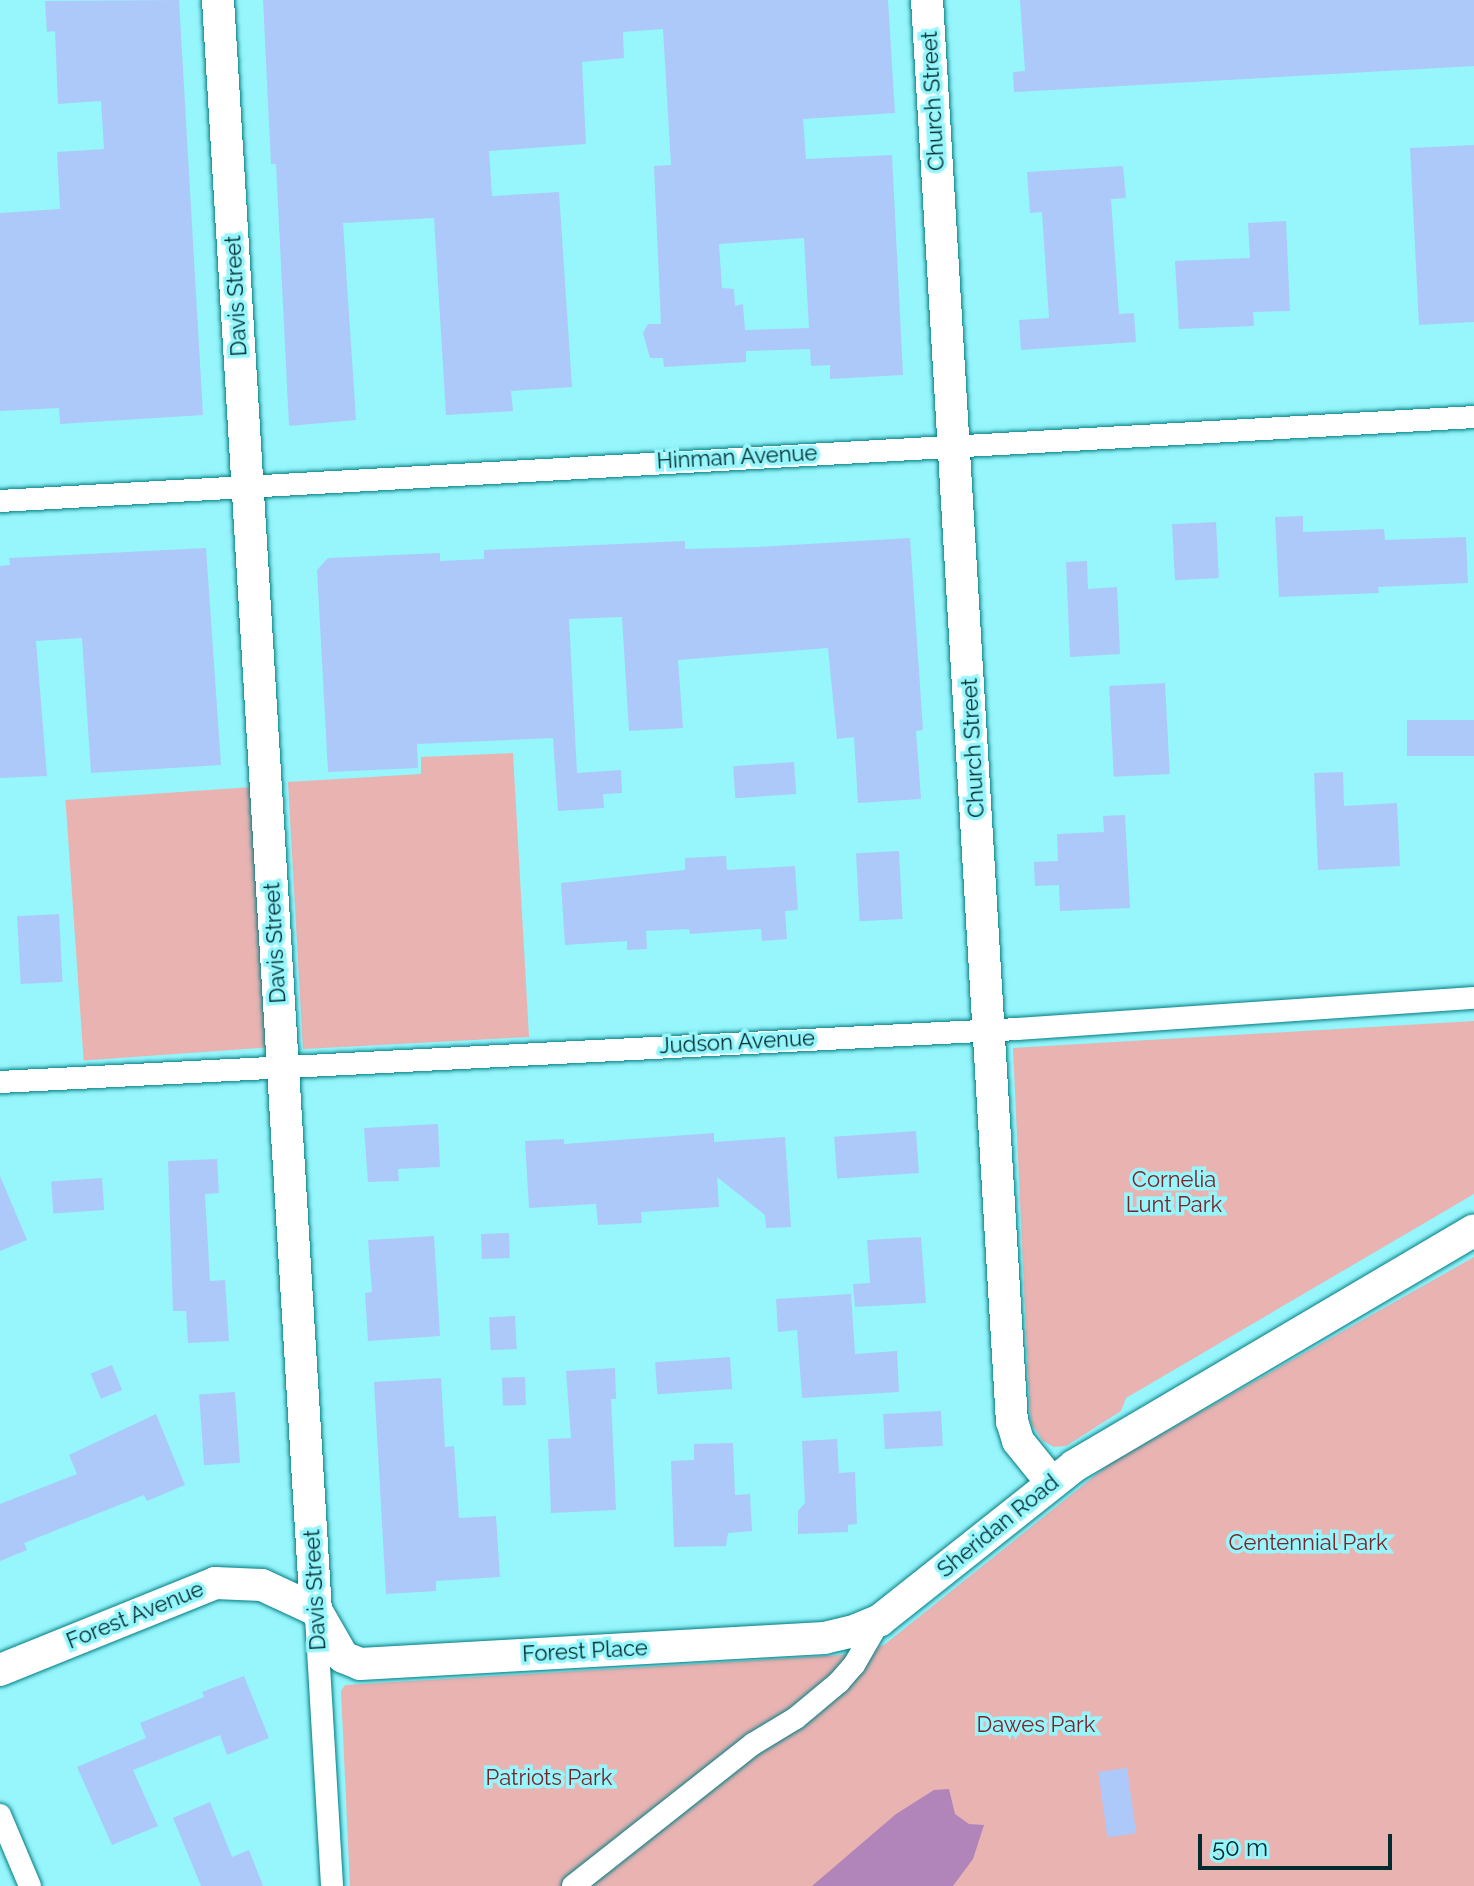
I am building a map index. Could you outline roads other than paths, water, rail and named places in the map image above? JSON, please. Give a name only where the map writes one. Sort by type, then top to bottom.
[{"type":"street","name":"Davis Street","points":[[218,0],[332,1886]]},
{"type":"street","name":"Church Street","points":[[927,0],[1012,1421],[1018,1441],[1052,1483]]},
{"type":"street","name":"Hinman Avenue","points":[[0,501],[1474,417]]},
{"type":"street","name":"Judson Avenue","points":[[0,1082],[990,1029],[1474,998]]},
{"type":"street","name":"Sheridan Road","points":[[573,1886],[753,1744],[796,1718],[839,1682],[854,1665],[880,1620],[1052,1483],[1140,1424],[1474,1230]]},
{"type":"street","name":"Forest Avenue","points":[[0,1670],[215,1583],[262,1585],[316,1610]]},
{"type":"street","name":"Forest Place","points":[[316,1610],[343,1657],[360,1664],[824,1638],[880,1620]]},
{"type":"street","points":[[0,1815],[30,1886]]},
{"type":"park label","name":"Cornelia Lunt Park","points":[[1174,1192]]},
{"type":"park label","name":"Centennial Park","points":[[1308,1543]]},
{"type":"park label","name":"Dawes Park","points":[[1036,1725]]},
{"type":"park label","name":"Patriots Park","points":[[549,1778]]}]
